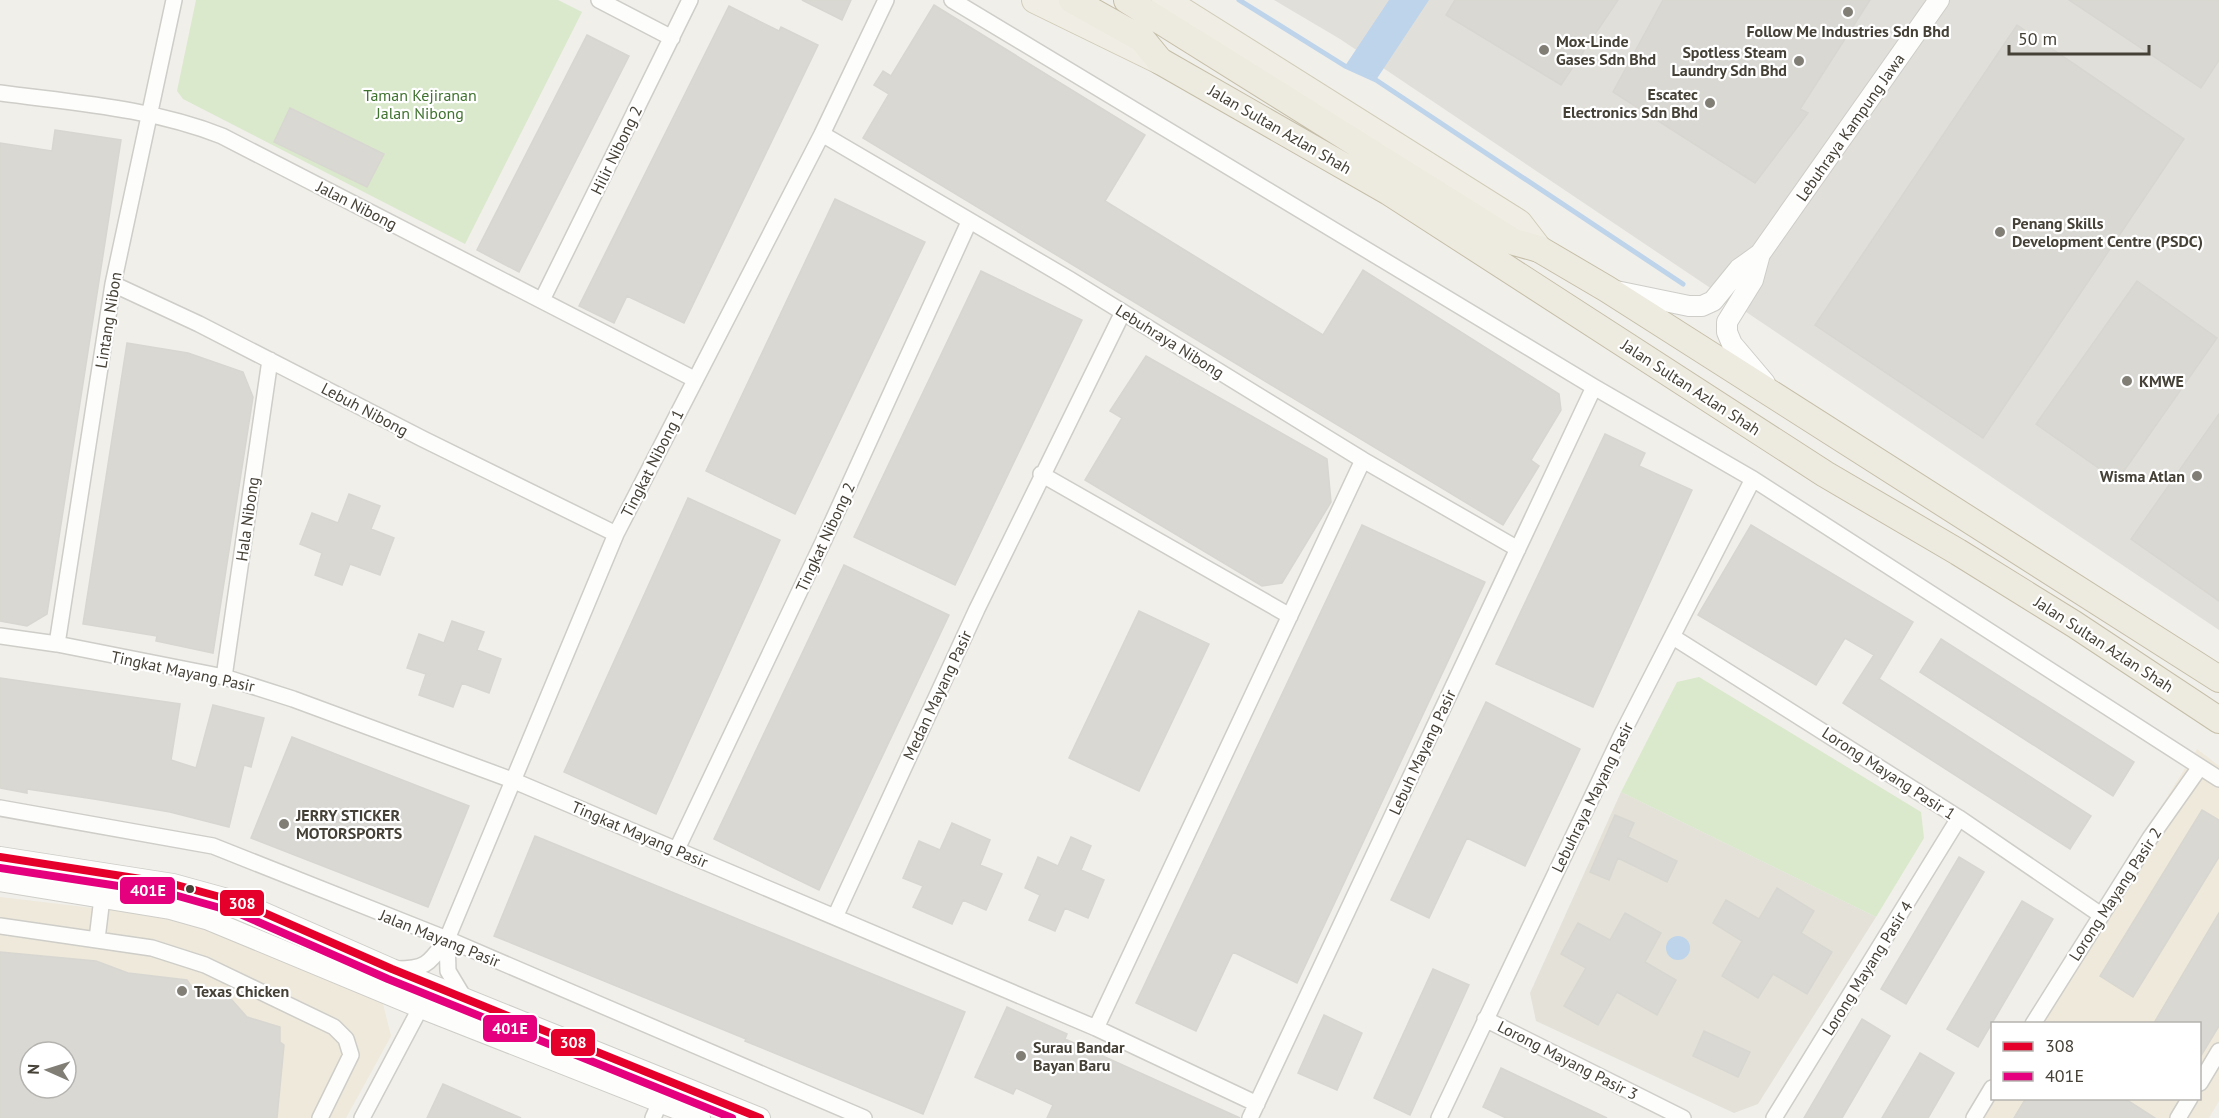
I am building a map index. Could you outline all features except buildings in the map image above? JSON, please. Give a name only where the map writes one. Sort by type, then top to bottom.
[{"type":"highway","name":"Jalan Sultan Azlan Shah","points":[[1072,0],[1142,39],[1160,61],[1389,192],[1824,474],[2026,594],[2219,720]]},
{"type":"highway","name":"Jalan Sultan Azlan Shah","points":[[1127,0],[1514,242],[1539,249],[1607,289],[2219,679]]},
{"type":"main road","name":"Jalan Sultan Azlan Shah","points":[[1035,0],[1160,61]]},
{"type":"main road","name":"Jalan Sultan Azlan Shah","points":[[1165,0],[1519,223],[1539,249]]},
{"type":"street","name":"Lintang Nibon","points":[[57,644],[113,284],[174,0]]},
{"type":"street","points":[[599,0],[672,38]]},
{"type":"street","name":"Hilir Nibong 2","points":[[542,300],[690,0]]},
{"type":"street","name":"Tingkat Nibong 1","points":[[447,939],[616,534],[822,134],[886,0]]},
{"type":"street","points":[[952,0],[1594,387],[1753,479],[2219,779]]},
{"type":"street","name":"Lebuhraya Kampung Jawa","points":[[1607,289],[1689,306],[1702,306],[1713,301],[1740,269],[1760,254],[1939,0]]},
{"type":"street","name":"Jalan Nibong","points":[[0,93],[149,112],[186,122],[222,136],[694,379]]},
{"type":"street","name":"Lebuhraya Nibong","points":[[822,134],[1123,312],[1363,460],[1518,549]]},
{"type":"street","name":"Tingkat Nibong 2","points":[[677,849],[824,540],[969,222]]},
{"type":"street","name":"Lebuhraya Kampung Jawa","points":[[1760,254],[1753,280],[1727,322],[1726,332],[1732,344],[1780,401]]},
{"type":"street","name":"Lebuh Nibong","points":[[113,284],[199,324],[616,534]]},
{"type":"street","name":"Medan Mayang Pasir","points":[[835,917],[1041,474],[1123,312]]},
{"type":"street","name":"Hala Nibong","points":[[224,677],[270,360]]},
{"type":"street","name":"Lebuh Mayang Pasir","points":[[1250,1118],[1594,387]]},
{"type":"street","points":[[1096,1028],[1363,460]]},
{"type":"street","points":[[1041,474],[1290,616]]},
{"type":"street","name":"Lebuhraya Mayang Pasir","points":[[1439,1118],[1616,747],[1753,479]]},
{"type":"street","name":"Tingkat Mayang Pasir","points":[[0,636],[57,644],[224,677],[294,699],[512,780],[1096,1028],[1257,1104]]},
{"type":"street","name":"Lorong Mayang Pasir 1","points":[[1673,637],[1959,818],[2101,915]]},
{"type":"street","name":"Lorong Mayang Pasir 2","points":[[2034,1022],[2101,915],[2200,767]]},
{"type":"street","name":"Jalan Mayang Pasir","points":[[0,808],[213,846],[447,939],[864,1118]]},
{"type":"street","name":"Lorong Mayang Pasir 4","points":[[1774,1118],[1959,818]]},
{"type":"street","points":[[0,857],[173,884],[242,903],[393,969],[760,1118]]},
{"type":"street","points":[[0,882],[170,909],[209,920],[657,1110],[700,1118]]},
{"type":"street","points":[[97,939],[102,898]]},
{"type":"street","points":[[0,926],[153,948],[205,965],[334,1027],[346,1039],[351,1055],[320,1118]]},
{"type":"street","points":[[393,969],[419,969],[427,965],[447,939]]},
{"type":"street","points":[[447,939],[448,970],[463,996]]},
{"type":"street","points":[[362,1118],[433,984]]},
{"type":"street","name":"Lorong Mayang Pasir 3","points":[[1485,1019],[1683,1118]]},
{"type":"street","points":[[2201,1080],[2219,1051]]},
{"type":"street","points":[[1974,1118],[1991,1090]]},
{"type":"street","points":[[2178,1118],[2189,1100]]},
{"type":"shaded area","points":[[1274,0],[2219,0],[2219,630],[1340,39]]},
{"type":"shaded area","points":[[2197,749],[2219,766],[2219,1101],[2209,1118],[1969,1118],[1991,1082],[1991,1100],[2201,1100],[2201,1022],[2028,1022]]},
{"type":"shaded area","points":[[1621,792],[1876,917],[1758,1104],[1734,1113],[1536,1021],[1530,993]]},
{"type":"shaded area","points":[[0,897],[178,918],[382,1000],[391,1036],[346,1118],[0,1118]]},
{"type":"green space","name":"Taman Kejiranan Jalan Nibong","points":[[196,0],[558,0],[582,12],[465,244],[183,99],[177,91]]},
{"type":"green space","points":[[1699,677],[1921,812],[1924,838],[1876,917],[1621,792],[1677,682]]},
{"type":"water","points":[[1389,0],[1429,0],[1376,80],[1345,66]]},
{"type":"water","points":[[1678,936],[1686,940],[1690,948],[1686,956],[1678,960],[1670,956],[1666,948],[1670,940]]},
{"type":"waterway","points":[[1239,0],[1345,66],[1376,80],[1683,284]]},
{"type":"transit line","name":"308","points":[[0,857],[173,884],[242,903],[392,969],[760,1118]]},
{"type":"transit line","name":"401E","points":[[0,868],[171,894],[238,913],[388,979],[732,1118]]},
{"type":"place","name":"Follow Me Industries Sdn Bhd","points":[[1848,12]]},
{"type":"place","name":"Mox-Linde Gases Sdn Bhd","points":[[1544,50]]},
{"type":"place","name":"Spotless Steam Laundry Sdn Bhd","points":[[1799,61]]},
{"type":"place","name":"Escatec Electronics Sdn Bhd","points":[[1710,103]]},
{"type":"place","name":"Penang Skills Development Centre (PSDC)","points":[[2000,232]]},
{"type":"place","name":"KMWE","points":[[2127,381]]},
{"type":"place","name":"Wisma Atlan","points":[[2197,476]]},
{"type":"place","name":"JERRY STICKER MOTORSPORTS","points":[[284,824]]},
{"type":"place","name":"Texas Chicken","points":[[182,991]]},
{"type":"place","name":"Surau Bandar Bayan Baru","points":[[1021,1056]]}]
